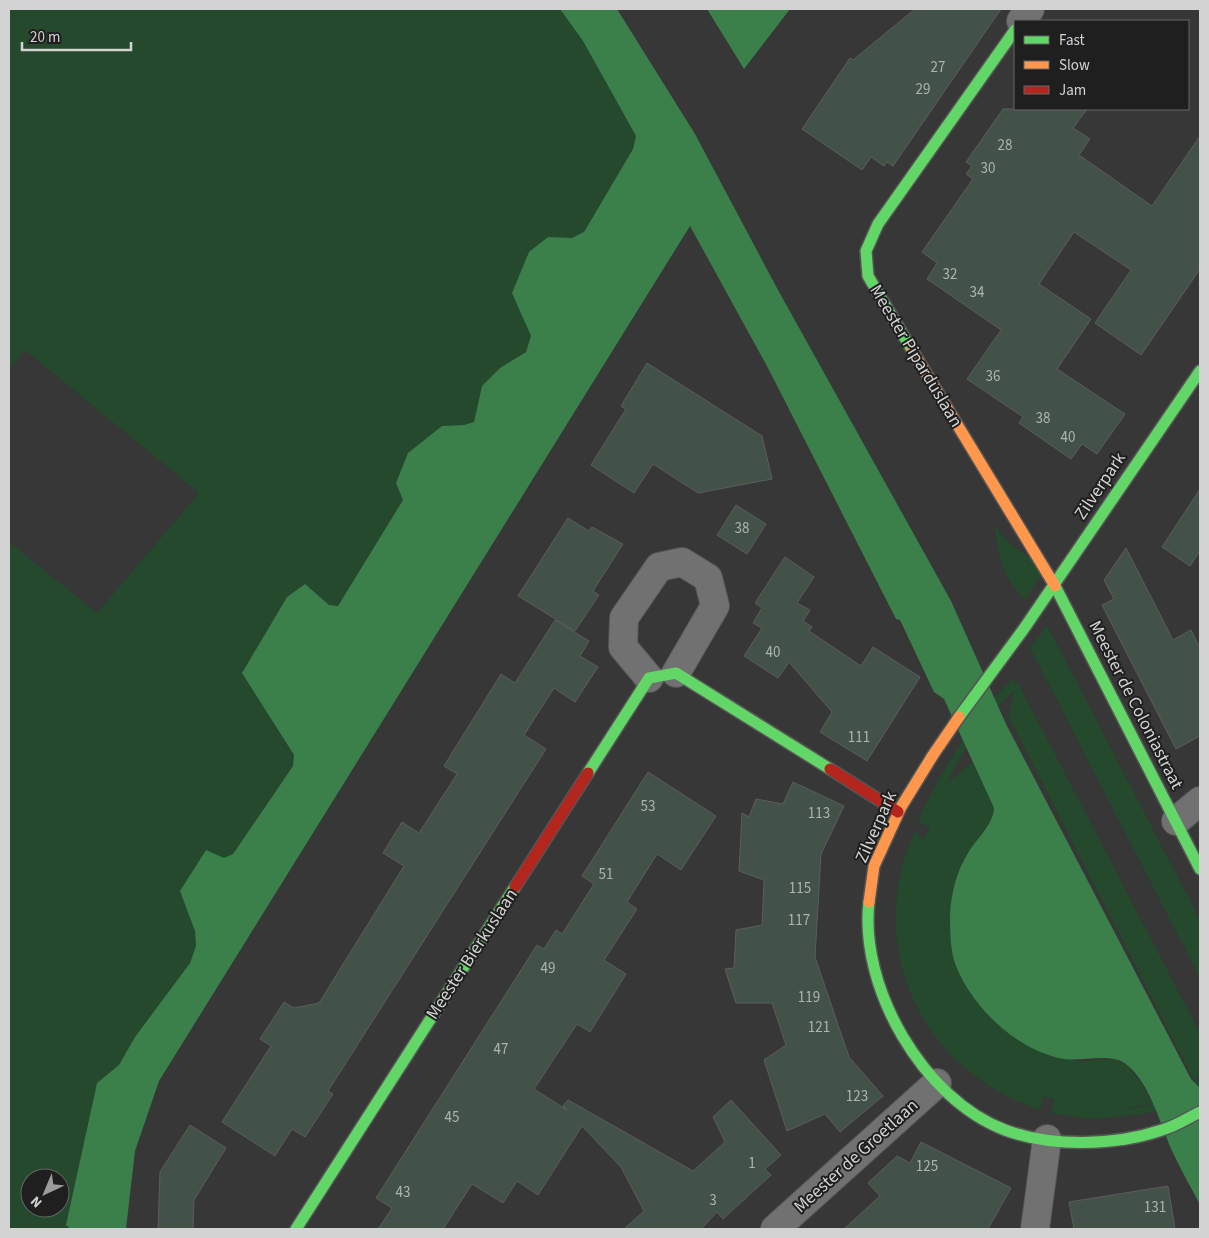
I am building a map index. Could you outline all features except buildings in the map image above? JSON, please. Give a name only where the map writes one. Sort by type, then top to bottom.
[{"type":"street","points":[[1022,20],[1030,9]]},
{"type":"street","name":"Meester Piparduslaan","points":[[1014,31],[878,224],[866,252],[868,276],[1054,584]]},
{"type":"street","name":"Zilverpark","points":[[1200,371],[1054,584],[951,728],[898,812],[874,869],[868,934],[880,990],[899,1036],[937,1083],[974,1113],[1007,1131],[1048,1139],[1098,1142],[1159,1132],[1200,1112]]},
{"type":"street","points":[[676,674],[715,606],[708,578],[682,562],[658,568],[624,618],[623,647],[649,678],[676,674],[898,812]]},
{"type":"street","name":"Meester de Coloniastraat","points":[[1054,584],[1200,869]]},
{"type":"street","name":"Meester Bierkuslaan","points":[[296,1229],[649,678]]},
{"type":"street","points":[[1176,821],[1200,801]]},
{"type":"street","name":"Meester de Groetlaan","points":[[776,1229],[937,1083]]},
{"type":"street","points":[[1035,1229],[1048,1139]]},
{"type":"shaded area","points":[[9,9],[560,9],[583,41],[636,136],[633,149],[584,232],[572,238],[548,237],[512,293],[531,336],[526,352],[500,368],[482,386],[474,422],[464,425],[442,426],[403,500],[338,606],[329,605],[305,584],[287,597],[242,673],[294,756],[293,766],[233,854],[180,891],[195,931],[196,946],[190,963],[135,1037],[119,1065],[97,1083],[70,1207],[70,1168],[20,1168],[20,1218],[68,1218],[66,1225],[70,1229],[9,1229],[9,542],[97,613],[199,493],[25,350],[9,369]]},
{"type":"shaded area","points":[[560,9],[617,9],[695,134],[778,290],[951,601],[1006,724],[1191,1079],[1200,1088],[1200,1205],[1174,1155],[1155,1107],[1143,1083],[1127,1065],[1121,1061],[1105,1058],[1064,1059],[1030,1047],[999,1026],[974,998],[964,982],[956,966],[951,947],[950,914],[952,898],[955,882],[961,867],[968,853],[988,826],[994,808],[944,699],[934,692],[900,620],[896,619],[768,368],[690,226],[159,1081],[135,1151],[126,1229],[70,1229],[66,1225],[68,1218],[70,1218],[70,1207],[97,1083],[119,1065],[135,1037],[190,963],[196,946],[195,931],[180,891],[206,850],[224,858],[233,854],[293,766],[294,755],[242,673],[287,597],[305,584],[329,605],[338,606],[403,500],[396,483],[408,453],[442,426],[464,425],[474,422],[482,386],[500,368],[526,352],[531,336],[512,293],[529,252],[548,237],[572,238],[584,232],[633,149],[636,136],[583,41]]},
{"type":"shaded area","points":[[707,9],[790,9],[744,69]]},
{"type":"shaded area","points":[[995,526],[1010,544],[1045,569],[1025,600],[1012,584],[1003,566]]},
{"type":"shaded area","points":[[1047,625],[1200,920],[1200,978],[1030,648]]},
{"type":"shaded area","points":[[1012,679],[1018,683],[1200,1033],[1200,1074],[1194,1080],[1008,716],[1015,690],[994,710],[976,733],[960,757],[947,783],[972,762],[994,808],[993,817],[962,862],[952,891],[952,946],[956,965],[1027,1045],[1062,1058],[1078,1061],[1115,1059],[1127,1065],[1141,1082],[1152,1103],[1120,1110],[1142,1106],[1163,1100],[1183,1090],[1200,1076],[1200,1097],[1145,1114],[1091,1119],[1051,1113],[1054,1100],[1044,1096],[1040,1110],[1004,1095],[972,1074],[945,1048],[923,1018],[907,985],[898,949],[896,911],[905,857],[914,832],[924,838],[930,828],[918,821],[947,765],[971,728]]},
{"type":"traffic: fast","points":[[912,350],[868,276],[866,251],[878,224],[1014,31]]},
{"type":"traffic: fast","points":[[959,717],[1023,630],[1200,371]]},
{"type":"traffic: fast","points":[[1055,586],[1200,869]]},
{"type":"traffic: fast","points":[[588,773],[649,678],[676,673],[830,769]]},
{"type":"traffic: fast","points":[[296,1229],[515,887]]},
{"type":"traffic: fast","points":[[869,902],[869,935],[874,969],[886,1003],[902,1036],[923,1067],[948,1093],[975,1115],[1005,1130],[1023,1136],[1062,1142],[1104,1142],[1162,1130],[1200,1112]]},
{"type":"traffic: slow","points":[[912,350],[1055,586]]},
{"type":"traffic: slow","points":[[869,902],[874,866],[901,807],[959,717]]},
{"type":"traffic: jam","points":[[830,769],[898,812]]},
{"type":"traffic: jam","points":[[515,887],[588,773]]}]
